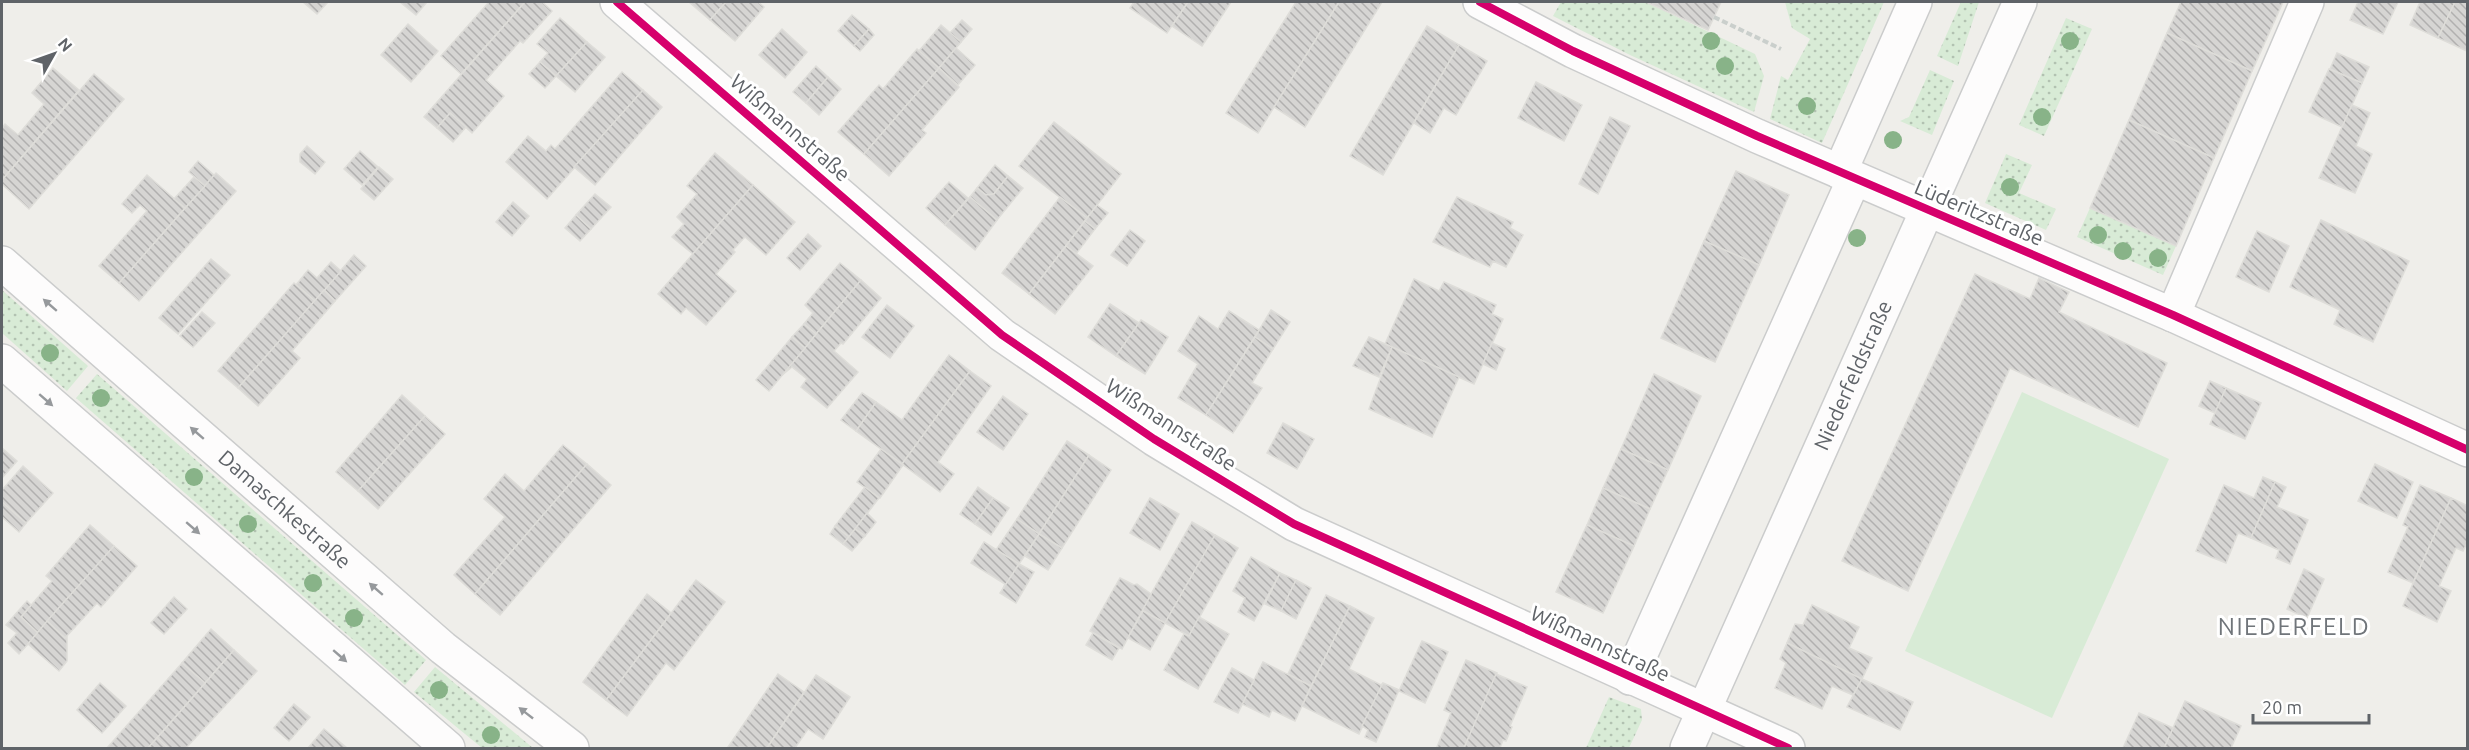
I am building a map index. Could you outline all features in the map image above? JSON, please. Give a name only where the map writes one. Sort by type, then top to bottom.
[{"type":"street","name":"Wißmannstraße","points":[[617,2],[1002,335],[1154,438],[1294,524],[1788,748]]},
{"type":"street","name":"Lüderitzstraße","points":[[1480,2],[1573,51],[1847,176],[2173,315],[2468,450]]},
{"type":"street","points":[[1630,678],[1847,176],[1915,2]]},
{"type":"street","name":"Niederfeldstraße","points":[[1687,748],[2020,2]]},
{"type":"street","points":[[2173,315],[2307,2]]},
{"type":"street","name":"Damaschkestraße","points":[[2,263],[443,648],[572,748]]},
{"type":"street","points":[[2,361],[448,748]]},
{"type":"path","points":[[1714,17],[1781,49]]},
{"type":"green space","points":[[1561,2],[1646,2],[1755,54],[1764,76],[1754,112],[1630,55],[1553,16]]},
{"type":"green space","points":[[1785,2],[1884,2],[1822,143],[1770,119],[1781,76],[1788,80],[1810,39],[1792,28]]},
{"type":"green space","points":[[1961,2],[1979,2],[1958,66],[1937,56]]},
{"type":"green space","points":[[2066,18],[2092,29],[2044,136],[2019,125]]},
{"type":"green space","points":[[1930,70],[1954,81],[1932,135],[1900,121],[1909,117]]},
{"type":"green space","points":[[2006,154],[2032,165],[2019,193],[2056,209],[2046,230],[1985,203]]},
{"type":"green space","points":[[2090,208],[2176,246],[2163,275],[2077,237]]},
{"type":"green space","points":[[2,290],[88,366],[67,391],[2,333]]},
{"type":"green space","points":[[97,374],[426,660],[405,685],[76,398]]},
{"type":"green space","points":[[2022,392],[2169,459],[2052,718],[1905,651]]},
{"type":"green space","points":[[435,667],[533,748],[482,748],[414,692]]},
{"type":"green space","points":[[1609,697],[1641,709],[1642,720],[1629,748],[1586,748]]},
{"type":"building","points":[[303,2],[328,2],[317,14]]},
{"type":"building","points":[[400,2],[427,2],[416,15]]},
{"type":"building","points":[[489,2],[525,2],[461,74],[441,56]]},
{"type":"building","points":[[525,2],[542,2],[552,11],[523,43],[520,41],[486,80],[504,96],[472,133],[450,113],[437,128],[424,117]]},
{"type":"building","points":[[689,2],[726,2],[710,20]]},
{"type":"building","points":[[726,2],[758,2],[764,7],[735,41],[710,20]]},
{"type":"building","points":[[1134,2],[1188,2],[1167,33],[1130,8]]},
{"type":"building","points":[[1188,2],[1231,2],[1202,46],[1172,26]]},
{"type":"building","points":[[1296,2],[1339,2],[1258,133],[1226,113]]},
{"type":"building","points":[[1339,2],[1382,2],[1305,127],[1274,107]]},
{"type":"building","points":[[1646,2],[1721,2],[1708,30]]},
{"type":"building","points":[[2181,2],[2283,2],[2252,71],[2167,33]]},
{"type":"building","points":[[2358,2],[2398,2],[2383,34],[2350,20]]},
{"type":"building","points":[[2420,2],[2455,2],[2438,38],[2410,25]]},
{"type":"building","points":[[2455,2],[2468,2],[2467,51],[2438,38]]},
{"type":"building","points":[[852,15],[869,29],[854,46],[838,31]]},
{"type":"building","points":[[560,18],[587,42],[556,76],[540,62],[548,53],[537,44]]},
{"type":"building","points":[[962,20],[972,29],[961,42],[950,33]]},
{"type":"building","points":[[408,24],[438,51],[411,82],[381,55]]},
{"type":"building","points":[[941,25],[961,42],[939,68],[919,51]]},
{"type":"building","points":[[1427,26],[1459,45],[1383,175],[1350,156]]},
{"type":"building","points":[[782,29],[807,52],[785,78],[759,55]]},
{"type":"building","points":[[869,29],[874,35],[860,51],[854,46]]},
{"type":"building","points":[[2167,33],[2252,71],[2214,158],[2129,120]]},
{"type":"building","points":[[587,42],[605,57],[575,92],[556,76]]},
{"type":"building","points":[[1459,45],[1487,61],[1456,115],[1444,108],[1430,133],[1414,123]]},
{"type":"building","points":[[956,48],[975,65],[958,85],[939,68]]},
{"type":"building","points":[[917,49],[939,68],[864,154],[838,132],[879,85],[883,89]]},
{"type":"building","points":[[2337,53],[2369,67],[2362,83],[2330,69]]},
{"type":"building","points":[[540,62],[556,76],[545,88],[529,74]]},
{"type":"building","points":[[816,66],[828,77],[806,103],[793,92]]},
{"type":"building","points":[[53,68],[79,90],[2,180],[2,128],[5,124],[18,135],[44,104],[32,93]]},
{"type":"building","points":[[939,68],[959,87],[922,130],[926,133],[889,176],[864,154]]},
{"type":"building","points":[[2329,69],[2362,83],[2342,127],[2309,112]]},
{"type":"building","points":[[622,72],[643,90],[547,199],[506,162],[528,136],[546,151],[551,145],[555,149]]},
{"type":"building","points":[[94,74],[124,99],[29,209],[2,184],[2,180]]},
{"type":"building","points":[[828,77],[841,89],[819,115],[806,103]]},
{"type":"building","points":[[1536,82],[1582,105],[1564,141],[1518,118]]},
{"type":"building","points":[[643,90],[662,107],[595,185],[574,167]]},
{"type":"building","points":[[2352,105],[2370,113],[2356,146],[2372,154],[2355,193],[2319,178]]},
{"type":"building","points":[[450,113],[466,127],[453,142],[437,128]]},
{"type":"building","points":[[1610,117],[1630,126],[1598,194],[1579,184]]},
{"type":"building","points":[[2129,120],[2214,158],[2176,246],[2090,208]]},
{"type":"building","points":[[1054,122],[1121,174],[1087,218],[1019,166]]},
{"type":"building","points":[[307,146],[325,162],[315,174],[300,162],[300,154]]},
{"type":"building","points":[[360,151],[378,167],[362,185],[344,169]]},
{"type":"building","points":[[715,153],[753,185],[693,254],[672,237],[684,224],[677,217],[697,194],[687,186]]},
{"type":"building","points":[[198,161],[214,175],[205,186],[189,172]]},
{"type":"building","points":[[995,165],[1008,176],[994,194],[986,195],[977,188]]},
{"type":"building","points":[[379,167],[393,179],[374,200],[361,189]]},
{"type":"building","points":[[1736,171],[1789,195],[1759,265],[1704,241]]},
{"type":"building","points":[[216,173],[236,191],[139,301],[119,283]]},
{"type":"building","points":[[147,175],[185,208],[119,283],[99,266],[147,211],[140,205],[132,213],[122,204]]},
{"type":"building","points":[[1008,176],[1023,188],[997,220],[970,197],[977,188],[986,195],[994,194]]},
{"type":"building","points":[[194,177],[205,186],[185,208],[174,199]]},
{"type":"building","points":[[949,182],[968,198],[945,225],[926,208]]},
{"type":"building","points":[[753,185],[795,222],[766,255],[745,237],[733,250],[735,252],[716,274],[736,291],[706,325],[686,308],[681,314],[658,294]]},
{"type":"building","points":[[595,194],[611,207],[591,229],[576,215]]},
{"type":"building","points":[[970,197],[997,220],[975,250],[945,225]]},
{"type":"building","points":[[1060,197],[1087,218],[1029,294],[1002,273]]},
{"type":"building","points":[[1457,197],[1513,222],[1510,228],[1523,235],[1506,267],[1493,261],[1490,267],[1433,242]]},
{"type":"building","points":[[513,202],[529,216],[512,236],[496,222]]},
{"type":"building","points":[[1097,205],[1108,213],[1095,229],[1085,221]]},
{"type":"building","points":[[576,215],[591,229],[580,241],[565,228]]},
{"type":"building","points":[[2321,220],[2409,261],[2373,342],[2334,324],[2340,310],[2290,287]]},
{"type":"building","points":[[1085,221],[1095,229],[1076,254],[1066,246]]},
{"type":"building","points":[[1130,230],[1145,241],[1127,266],[1111,255]]},
{"type":"building","points":[[2257,231],[2289,246],[2269,292],[2236,277]]},
{"type":"building","points":[[808,234],[821,246],[800,270],[787,258]]},
{"type":"building","points":[[1704,241],[1759,265],[1715,362],[1661,338]]},
{"type":"building","points":[[1066,246],[1093,266],[1055,314],[1029,294]]},
{"type":"building","points":[[354,255],[366,266],[335,301],[324,290]]},
{"type":"building","points":[[211,259],[230,275],[178,334],[159,318]]},
{"type":"building","points":[[331,262],[341,271],[315,301],[296,285],[308,270],[317,278]]},
{"type":"building","points":[[840,263],[861,280],[816,334],[804,324],[813,313],[805,305]]},
{"type":"building","points":[[1975,274],[2030,299],[2039,278],[2069,292],[2059,312],[2167,363],[2138,427],[2010,368],[1908,591],[1842,561]]},
{"type":"building","points":[[1414,279],[1439,291],[1444,282],[1496,305],[1492,314],[1503,319],[1474,384],[1385,344]]},
{"type":"building","points":[[861,280],[881,298],[843,344],[841,343],[834,351],[858,372],[827,408],[801,387],[807,379],[792,367],[781,376]]},
{"type":"building","points":[[294,283],[315,301],[238,388],[218,371]]},
{"type":"building","points":[[324,290],[335,301],[292,351],[300,358],[258,406],[238,388]]},
{"type":"building","points":[[1110,304],[1139,323],[1116,356],[1088,337]]},
{"type":"building","points":[[887,305],[914,326],[890,358],[862,337]]},
{"type":"building","points":[[1271,310],[1290,322],[1273,349],[1255,337]]},
{"type":"building","points":[[1229,311],[1259,330],[1206,415],[1178,398],[1198,364],[1178,351],[1199,316],[1218,329]]},
{"type":"building","points":[[202,312],[215,323],[193,347],[180,336]]},
{"type":"building","points":[[1141,320],[1168,337],[1145,374],[1116,356]]},
{"type":"building","points":[[804,324],[816,334],[805,348],[792,337]]},
{"type":"building","points":[[792,337],[805,348],[769,391],[756,380]]},
{"type":"building","points":[[1255,337],[1273,349],[1252,383],[1262,388],[1233,433],[1206,415]]},
{"type":"building","points":[[1369,337],[1392,347],[1379,377],[1353,366]]},
{"type":"building","points":[[1492,343],[1505,349],[1496,370],[1483,364]]},
{"type":"building","points":[[1392,347],[1459,377],[1432,437],[1369,409]]},
{"type":"building","points":[[949,355],[970,371],[902,464],[856,431],[876,402],[902,420]]},
{"type":"building","points":[[970,371],[991,386],[938,462],[954,474],[940,492],[902,464]]},
{"type":"building","points":[[1654,374],[1701,396],[1668,470],[1621,449]]},
{"type":"building","points":[[2210,381],[2226,388],[2215,413],[2199,406]]},
{"type":"building","points":[[2226,388],[2261,403],[2245,439],[2210,424]]},
{"type":"building","points":[[862,393],[876,402],[856,431],[841,420]]},
{"type":"building","points":[[402,395],[425,416],[358,491],[336,472]]},
{"type":"building","points":[[1003,396],[1028,414],[1003,450],[977,432]]},
{"type":"building","points":[[425,416],[445,434],[378,509],[358,491]]},
{"type":"building","points":[[1283,423],[1314,439],[1297,469],[1267,453]]},
{"type":"building","points":[[1067,441],[1089,455],[1039,534],[1017,519]]},
{"type":"building","points":[[563,445],[587,464],[475,594],[454,575],[505,517],[484,499],[505,474],[524,491]]},
{"type":"building","points":[[2,448],[17,461],[2,478]]},
{"type":"building","points":[[881,449],[903,465],[880,498],[857,482]]},
{"type":"building","points":[[1621,449],[1668,470],[1650,509],[1603,488]]},
{"type":"building","points":[[1089,455],[1111,470],[1062,548],[1039,534]]},
{"type":"building","points":[[587,464],[611,485],[500,615],[475,594]]},
{"type":"building","points":[[2375,464],[2413,482],[2397,518],[2358,501]]},
{"type":"building","points":[[23,466],[53,493],[26,523],[2,502],[2,490]]},
{"type":"building","points":[[2263,477],[2275,482],[2251,538],[2238,533],[2226,563],[2196,551],[2224,485],[2254,498]]},
{"type":"building","points":[[2275,482],[2286,487],[2277,507],[2308,520],[2290,564],[2276,558],[2279,550],[2251,538]]},
{"type":"building","points":[[2420,485],[2451,498],[2413,583],[2388,572],[2408,527],[2403,525]]},
{"type":"building","points":[[865,487],[879,498],[849,537],[835,526]]},
{"type":"building","points":[[978,487],[993,498],[975,524],[960,514]]},
{"type":"building","points":[[1603,488],[1650,509],[1634,546],[1587,525]]},
{"type":"building","points":[[993,498],[1009,508],[991,535],[975,524]]},
{"type":"building","points":[[1150,498],[1179,514],[1160,550],[1130,533]]},
{"type":"building","points":[[2451,498],[2468,506],[2468,541],[2463,551],[2456,548],[2439,586],[2451,591],[2437,622],[2403,606]]},
{"type":"building","points":[[2,502],[26,523],[19,532],[2,517]]},
{"type":"building","points":[[867,513],[876,522],[865,536],[855,529]]},
{"type":"building","points":[[1017,519],[1039,534],[1019,564],[996,550]]},
{"type":"building","points":[[1192,522],[1215,535],[1165,623],[1142,610]]},
{"type":"building","points":[[90,525],[114,546],[38,633],[21,617],[52,581],[46,576]]},
{"type":"building","points":[[1587,525],[1634,546],[1603,613],[1556,592]]},
{"type":"building","points":[[835,526],[849,537],[843,544],[830,534]]},
{"type":"building","points":[[855,529],[865,536],[852,551],[843,544]]},
{"type":"building","points":[[1039,534],[1062,548],[1048,570],[1025,556]]},
{"type":"building","points":[[1215,535],[1238,548],[1189,636],[1165,623]]},
{"type":"building","points":[[984,542],[1019,564],[1001,593],[1005,584],[971,563]]},
{"type":"building","points":[[114,546],[137,566],[101,607],[97,603],[65,638],[47,621]]},
{"type":"building","points":[[1251,557],[1280,573],[1254,621],[1238,612],[1245,598],[1233,591]]},
{"type":"building","points":[[1019,564],[1034,572],[1016,603],[1000,593]]},
{"type":"building","points":[[2304,569],[2324,579],[2307,618],[2287,609]]},
{"type":"building","points":[[1280,573],[1296,580],[1281,611],[1265,604]]},
{"type":"building","points":[[1120,578],[1134,585],[1137,584],[1151,594],[1122,649],[1090,631]]},
{"type":"building","points":[[696,580],[725,602],[674,670],[666,663],[627,716],[606,700]]},
{"type":"building","points":[[1296,580],[1311,588],[1296,619],[1281,611]]},
{"type":"building","points":[[647,594],[671,613],[606,700],[583,682]]},
{"type":"building","points":[[1326,595],[1350,606],[1311,686],[1288,674]]},
{"type":"building","points":[[174,597],[187,609],[164,634],[151,623]]},
{"type":"building","points":[[27,601],[31,605],[21,617],[38,633],[19,654],[8,643],[17,633],[6,625]]},
{"type":"building","points":[[1812,605],[1859,627],[1849,648],[1872,658],[1862,679],[1787,643],[1795,624],[1803,625]]},
{"type":"building","points":[[1350,606],[1374,618],[1349,669],[1381,685],[1383,683],[1359,734],[1302,706]]},
{"type":"building","points":[[1143,611],[1165,623],[1150,650],[1128,638]]},
{"type":"building","points":[[1199,617],[1229,634],[1198,689],[1164,670],[1184,634],[1189,636]]},
{"type":"building","points":[[47,621],[65,638],[67,637],[67,661],[59,671],[28,644]]},
{"type":"building","points":[[211,629],[234,650],[205,683],[182,663]]},
{"type":"building","points":[[1093,633],[1119,648],[1112,660],[1086,645]]},
{"type":"building","points":[[1422,641],[1448,652],[1425,703],[1399,691]]},
{"type":"building","points":[[1787,643],[1862,679],[1853,695],[1832,686],[1822,709],[1775,688],[1786,663],[1780,659]]},
{"type":"building","points":[[234,650],[257,671],[186,748],[168,748],[157,738]]},
{"type":"building","points":[[1466,660],[1497,673],[1464,748],[1439,748],[1437,747],[1451,713],[1444,710]]},
{"type":"building","points":[[1263,662],[1311,686],[1295,721],[1272,710],[1269,717],[1242,704]]},
{"type":"building","points":[[182,663],[205,683],[148,748],[107,748]]},
{"type":"building","points":[[1232,668],[1254,680],[1238,713],[1214,702]]},
{"type":"building","points":[[778,674],[804,692],[767,748],[728,747]]},
{"type":"building","points":[[1496,674],[1527,687],[1506,741],[1503,740],[1500,748],[1464,748]]},
{"type":"building","points":[[816,675],[850,697],[823,739],[808,729],[795,748],[767,748]]},
{"type":"building","points":[[1862,679],[1913,702],[1900,730],[1847,707]]},
{"type":"building","points":[[100,683],[126,706],[102,733],[77,710]]},
{"type":"building","points":[[1383,683],[1399,690],[1376,742],[1365,737],[1368,730],[1362,726]]},
{"type":"building","points":[[2185,701],[2241,726],[2231,748],[2164,748]]},
{"type":"building","points":[[294,704],[310,717],[289,741],[274,728]]},
{"type":"building","points":[[2139,713],[2173,728],[2164,748],[2123,748]]},
{"type":"building","points":[[324,729],[347,748],[308,748]]},
{"type":"building","points":[[157,738],[168,748],[148,748]]},
{"type":"cycle path","points":[[617,2],[1002,335],[1154,439],[1294,524],[1788,748]]},
{"type":"cycle path","points":[[1480,2],[1573,51],[1757,136],[2173,315],[2468,450]]},
{"type":"district","name":"NIEDERFELD","points":[[2294,627]]}]
